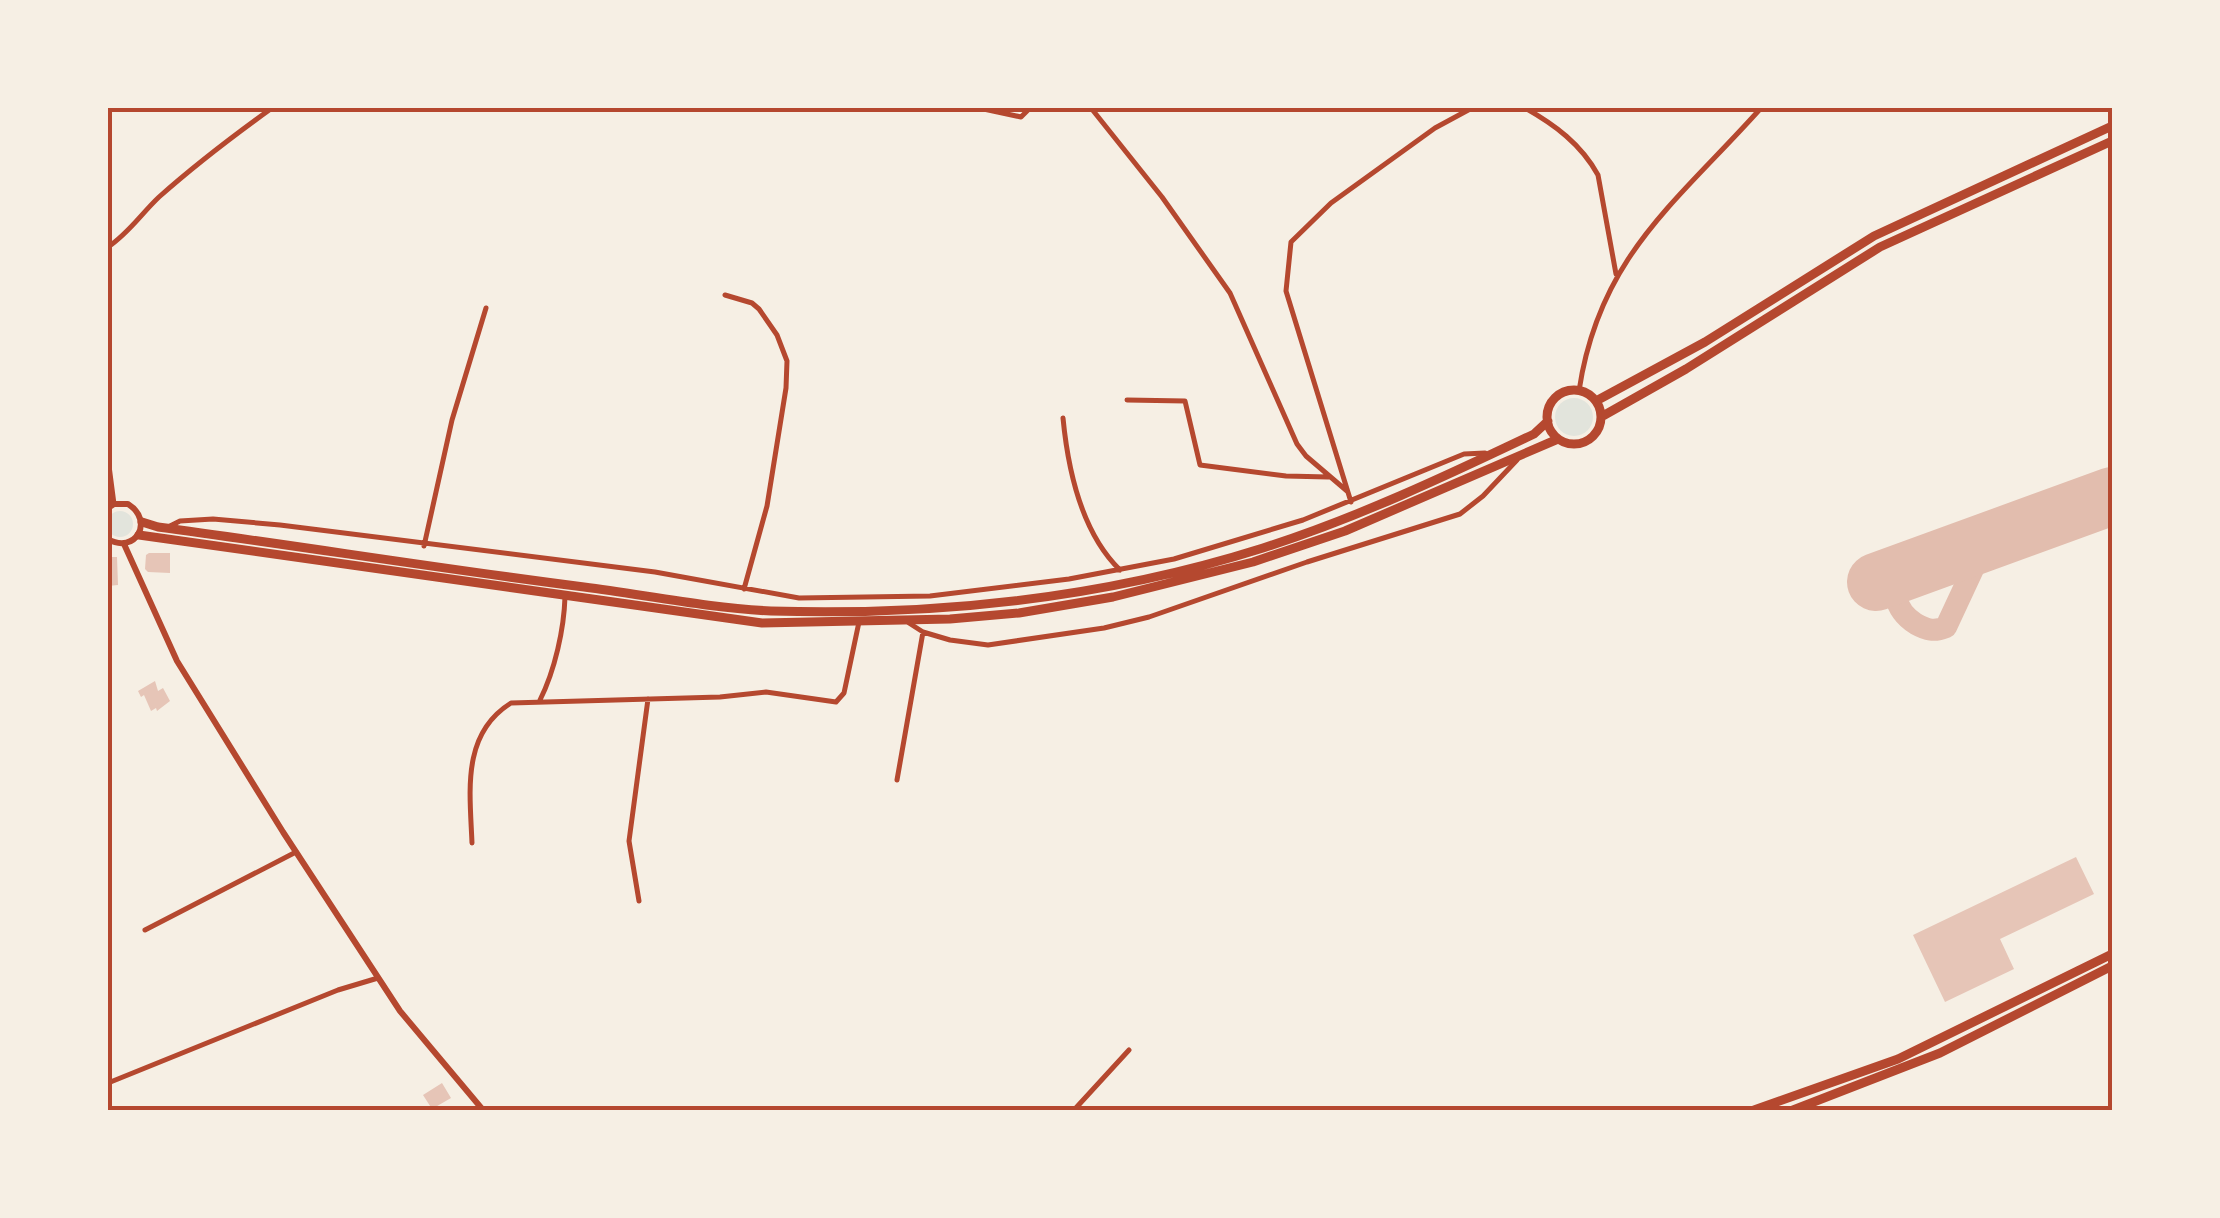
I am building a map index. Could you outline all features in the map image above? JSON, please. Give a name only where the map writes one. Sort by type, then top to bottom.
[{"type":"main road","points":[[1596,401],[1705,342],[1874,236],[2112,126]]},
{"type":"main road","points":[[1601,417],[1686,369],[1880,247],[2112,141]]},
{"type":"main road","points":[[139,535],[762,623],[906,621],[1062,606],[1210,574],[1346,530],[1558,439],[1574,444],[1590,439],[1600,426],[1596,401],[1579,390],[1556,397],[1548,411],[1548,421],[1558,439]]},
{"type":"main road","points":[[142,522],[552,584],[767,610],[952,607],[1044,598],[1202,566],[1346,518],[1534,434],[1548,421]]},
{"type":"main road","points":[[1754,1110],[1898,1059],[2112,954]]},
{"type":"main road","points":[[1796,1110],[1940,1053],[2112,966]]},
{"type":"street","points":[[108,247],[221,144],[270,108]]},
{"type":"street","points":[[978,108],[1022,117],[1030,108]]},
{"type":"street","points":[[1090,108],[1162,198],[1230,293],[1298,444],[1329,478],[1347,491]]},
{"type":"street","points":[[1351,502],[1286,291],[1291,242],[1331,203],[1472,108]]},
{"type":"street","points":[[1525,108],[1561,130],[1598,175],[1616,275]]},
{"type":"street","points":[[1579,390],[1587,348],[1616,275],[1644,233],[1761,108]]},
{"type":"street","points":[[725,295],[760,309],[777,335],[786,361],[786,388],[766,506],[744,588]]},
{"type":"street","points":[[424,546],[452,420],[486,308]]},
{"type":"street","points":[[1128,400],[1184,401],[1200,465],[1329,478]]},
{"type":"street","points":[[1062,418],[1069,466],[1087,519],[1097,544],[1120,570]]},
{"type":"street","points":[[906,621],[922,632],[988,645],[1104,628],[1149,617],[1460,514],[1484,496],[1523,453]]},
{"type":"street","points":[[168,528],[180,521],[230,520],[655,572],[820,598],[930,596],[1120,570],[1248,538],[1351,502],[1464,454],[1492,454]]},
{"type":"street","points":[[108,458],[111,506],[134,507],[142,522],[139,535],[124,544],[108,539]]},
{"type":"street","points":[[124,544],[144,595],[185,677],[378,978],[414,1030],[483,1110]]},
{"type":"street","points":[[540,700],[553,662],[565,596]]},
{"type":"street","points":[[472,843],[470,766],[476,744],[511,703],[766,692],[840,701],[859,622]]},
{"type":"street","points":[[897,780],[922,632]]},
{"type":"street","points":[[640,902],[629,841],[648,699]]},
{"type":"street","points":[[145,930],[296,852]]},
{"type":"street","points":[[108,1083],[338,990],[378,978]]},
{"type":"street","points":[[1074,1110],[1129,1050]]},
{"type":"shaded area","points":[[1574,398],[1588,403],[1593,417],[1588,431],[1574,436],[1560,431],[1555,417],[1560,403]]},
{"type":"shaded area","points":[[120,511],[130,514],[130,534],[120,537],[110,534],[107,524],[110,514]]},
{"type":"building","points":[[149,553],[170,553],[170,573],[148,572],[145,569]]},
{"type":"building","points":[[108,557],[117,557],[118,585],[108,586]]},
{"type":"building","points":[[155,681],[158,691],[163,688],[170,701],[151,711],[138,691]]},
{"type":"building","points":[[2076,857],[2094,894],[2000,939],[2014,969],[1945,1002],[1913,935]]},
{"type":"building","points":[[442,1083],[451,1098],[432,1109],[423,1095]]},
{"type":"taxiway","points":[[1961,551],[1942,546],[1925,548],[1911,555],[1901,567],[1896,596],[1902,611],[1916,624],[1931,630],[1946,627],[1980,554],[2008,534]]},
{"type":"runway","points":[[1876,582],[2112,496]]}]
